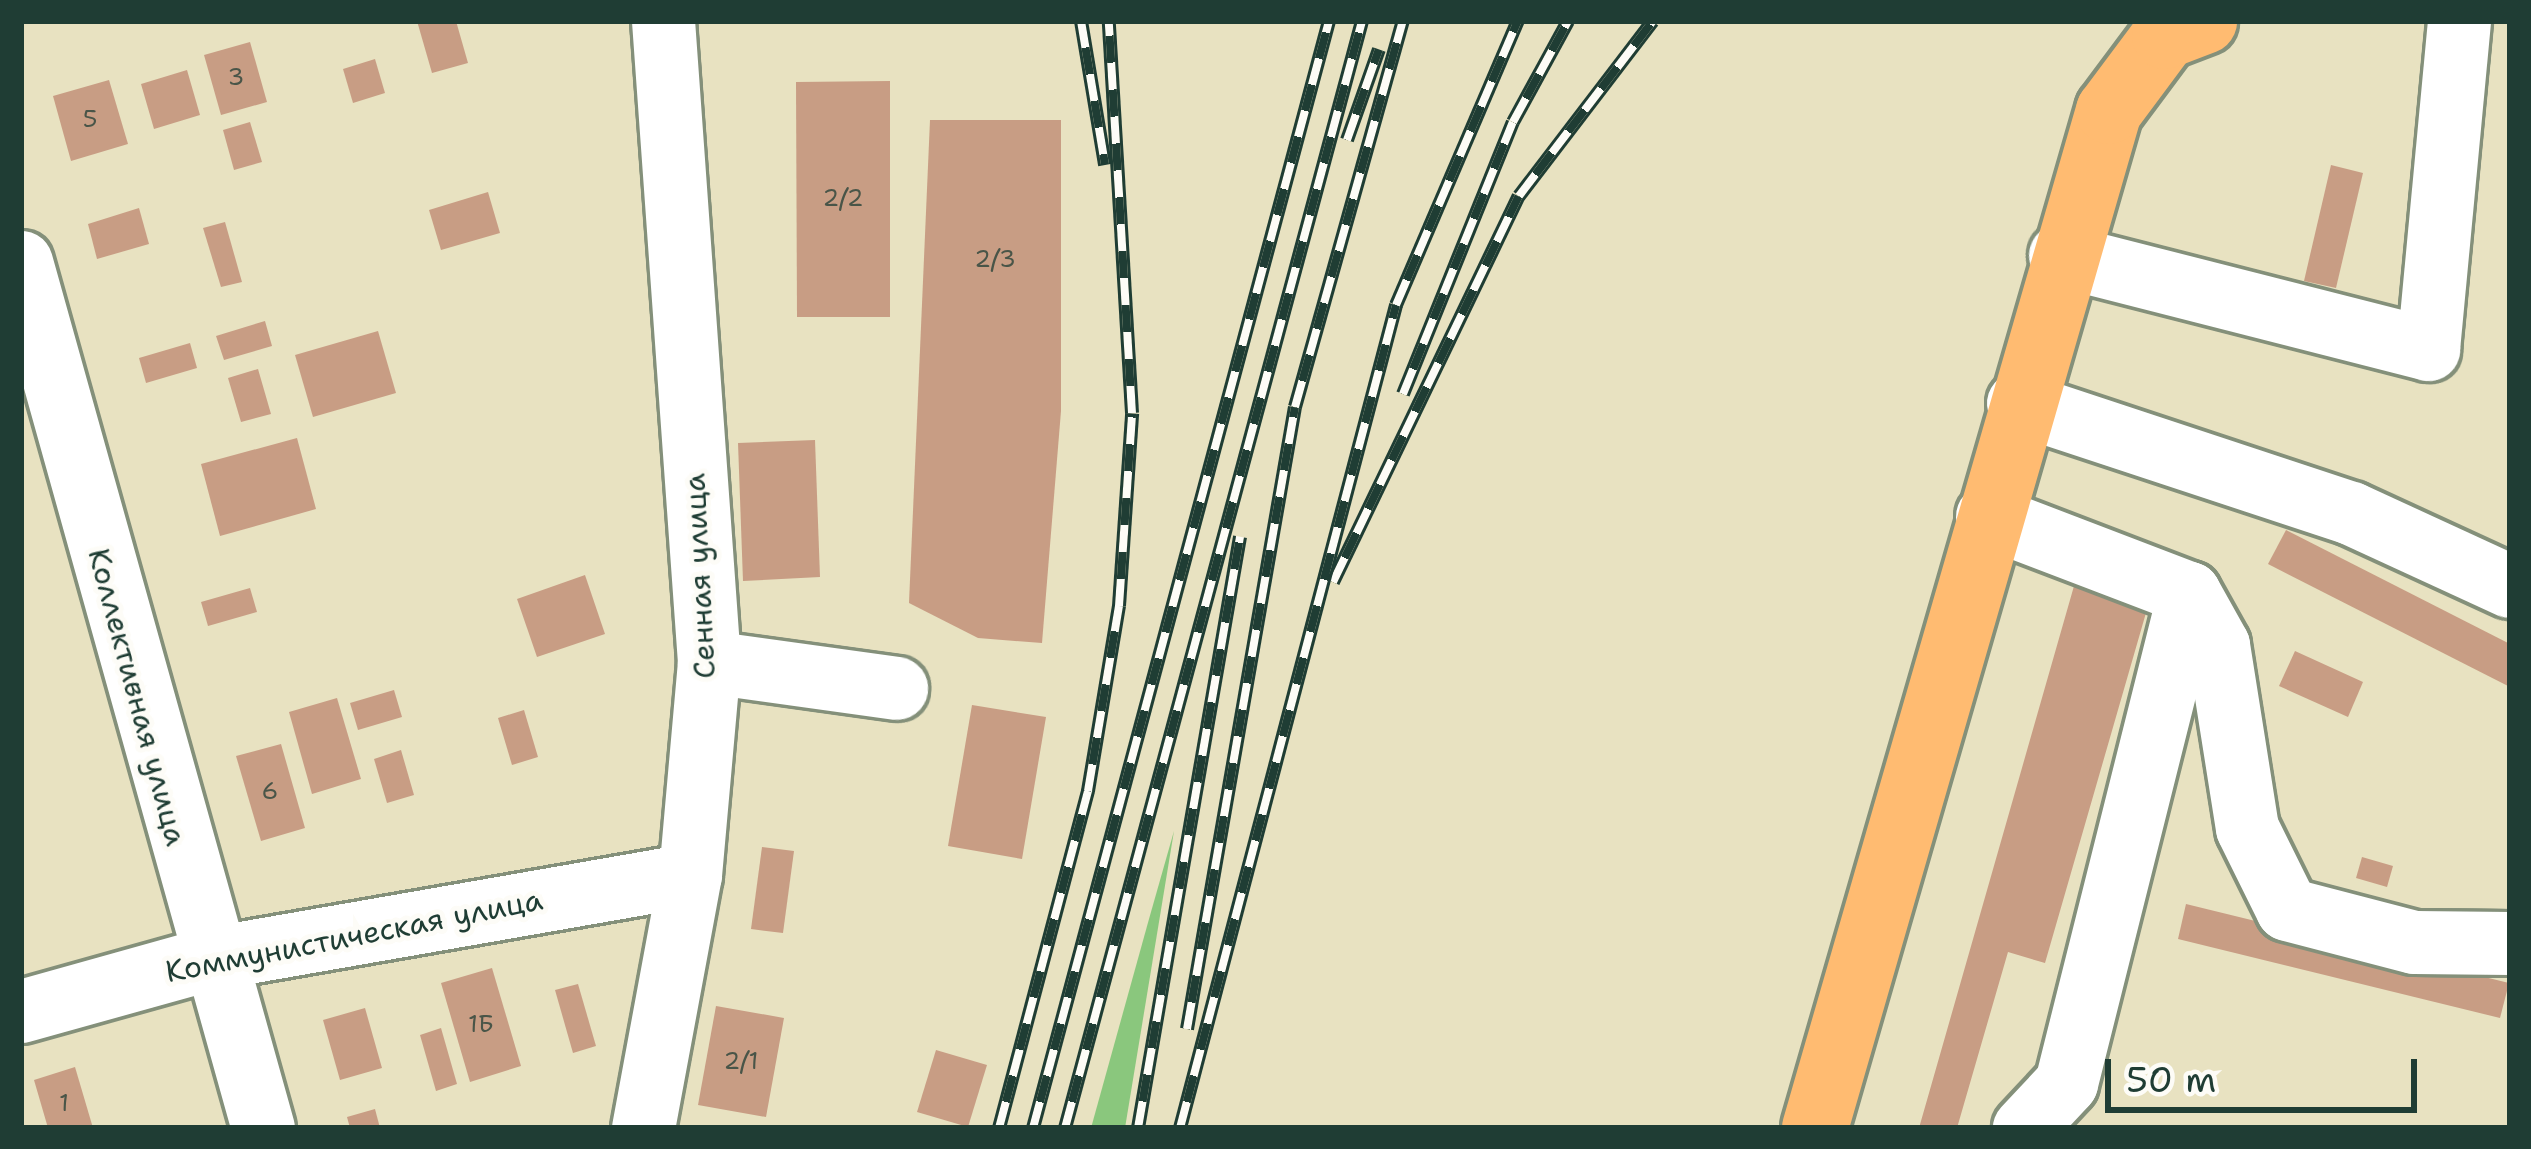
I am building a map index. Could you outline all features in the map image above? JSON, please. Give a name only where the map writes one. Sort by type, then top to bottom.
[{"type":"main road","points":[[1815,1128],[2060,255],[2109,111],[2184,28]]},
{"type":"street","name":"Сенная улица","points":[[644,1128],[690,875],[709,662],[663,21]]},
{"type":"street","points":[[2060,255],[2428,349],[2459,21]]},
{"type":"street","name":"Коллективная улица","points":[[21,262],[207,958],[263,1128]]},
{"type":"street","points":[[2018,403],[2350,513],[2510,586]]},
{"type":"street","points":[[1987,516],[2189,592],[2218,645],[2247,828],[2288,909],[2414,942],[2510,943]]},
{"type":"street","points":[[2024,1128],[2066,1083],[2189,592]]},
{"type":"street","points":[[709,662],[896,688]]},
{"type":"street","name":"Коммунистическая улица","points":[[21,1011],[207,958],[690,875]]},
{"type":"green space","points":[[1174,831],[1125,1128],[1091,1128],[1149,919]]},
{"type":"building","points":[[417,21],[456,21],[468,63],[432,73]]},
{"type":"building","points":[[250,42],[267,102],[221,115],[204,55]]},
{"type":"building","points":[[375,59],[385,93],[353,103],[343,69]]},
{"type":"building","points":[[187,70],[200,115],[154,129],[141,84]]},
{"type":"building","points":[[109,80],[128,144],[71,161],[53,96]]},
{"type":"building","points":[[890,81],[890,317],[797,317],[796,82]]},
{"type":"building","points":[[930,120],[1061,120],[1061,411],[1042,643],[978,638],[909,603]]},
{"type":"building","points":[[250,122],[262,162],[234,170],[223,130]]},
{"type":"building","points":[[2331,165],[2363,173],[2336,288],[2304,281]]},
{"type":"building","points":[[488,192],[500,233],[441,250],[429,210]]},
{"type":"building","points":[[139,208],[149,244],[97,259],[88,224]]},
{"type":"building","points":[[225,222],[242,282],[221,287],[203,228]]},
{"type":"building","points":[[265,321],[272,346],[224,360],[216,336]]},
{"type":"building","points":[[378,331],[396,393],[313,417],[295,355]]},
{"type":"building","points":[[190,343],[197,368],[146,383],[139,358]]},
{"type":"building","points":[[258,369],[271,414],[241,422],[228,378]]},
{"type":"building","points":[[297,438],[316,509],[220,536],[201,464]]},
{"type":"building","points":[[815,440],[820,577],[743,581],[738,443]]},
{"type":"building","points":[[2286,530],[2510,644],[2510,687],[2268,564]]},
{"type":"building","points":[[2078,572],[2152,592],[2045,963],[2008,952],[1957,1128],[1919,1128]]},
{"type":"building","points":[[585,575],[605,634],[537,657],[517,599]]},
{"type":"building","points":[[250,588],[257,612],[208,626],[201,602]]},
{"type":"building","points":[[2295,651],[2363,682],[2348,717],[2279,686]]},
{"type":"building","points":[[394,690],[402,717],[358,730],[350,703]]},
{"type":"building","points":[[337,698],[361,779],[312,794],[289,712]]},
{"type":"building","points":[[972,705],[1046,717],[1022,859],[948,846]]},
{"type":"building","points":[[524,710],[538,757],[512,765],[498,718]]},
{"type":"building","points":[[281,744],[305,828],[261,841],[236,756]]},
{"type":"building","points":[[401,750],[414,795],[387,803],[374,759]]},
{"type":"building","points":[[762,847],[794,851],[783,933],[751,929]]},
{"type":"building","points":[[2362,857],[2393,866],[2387,887],[2356,878]]},
{"type":"building","points":[[2186,904],[2509,983],[2500,1018],[2178,939]]},
{"type":"building","points":[[492,968],[521,1066],[470,1082],[441,983]]},
{"type":"building","points":[[578,984],[596,1046],[573,1053],[555,990]]},
{"type":"building","points":[[716,1006],[784,1018],[766,1117],[698,1105]]},
{"type":"building","points":[[365,1008],[382,1068],[340,1080],[323,1020]]},
{"type":"building","points":[[441,1028],[457,1084],[436,1091],[420,1035]]},
{"type":"building","points":[[936,1050],[987,1065],[968,1127],[917,1112]]},
{"type":"building","points":[[75,1067],[93,1128],[48,1128],[34,1080]]},
{"type":"building","points":[[375,1109],[380,1128],[350,1128],[347,1117]]},
{"type":"railway","points":[[1081,21],[1105,165]]},
{"type":"railway","points":[[999,1128],[1088,791],[1119,606],[1132,413],[1109,21]]},
{"type":"railway","points":[[1033,1128],[1329,21]]},
{"type":"railway","points":[[1065,1128],[1362,21]]},
{"type":"railway","points":[[1187,1029],[1295,407],[1403,21]]},
{"type":"railway","points":[[1180,1128],[1396,305],[1518,21]]},
{"type":"railway","points":[[1403,394],[1513,122],[1568,21]]},
{"type":"railway","points":[[1333,582],[1519,196],[1653,21]]},
{"type":"railway","points":[[1347,140],[1379,49]]},
{"type":"railway","points":[[1138,1128],[1240,537]]}]
